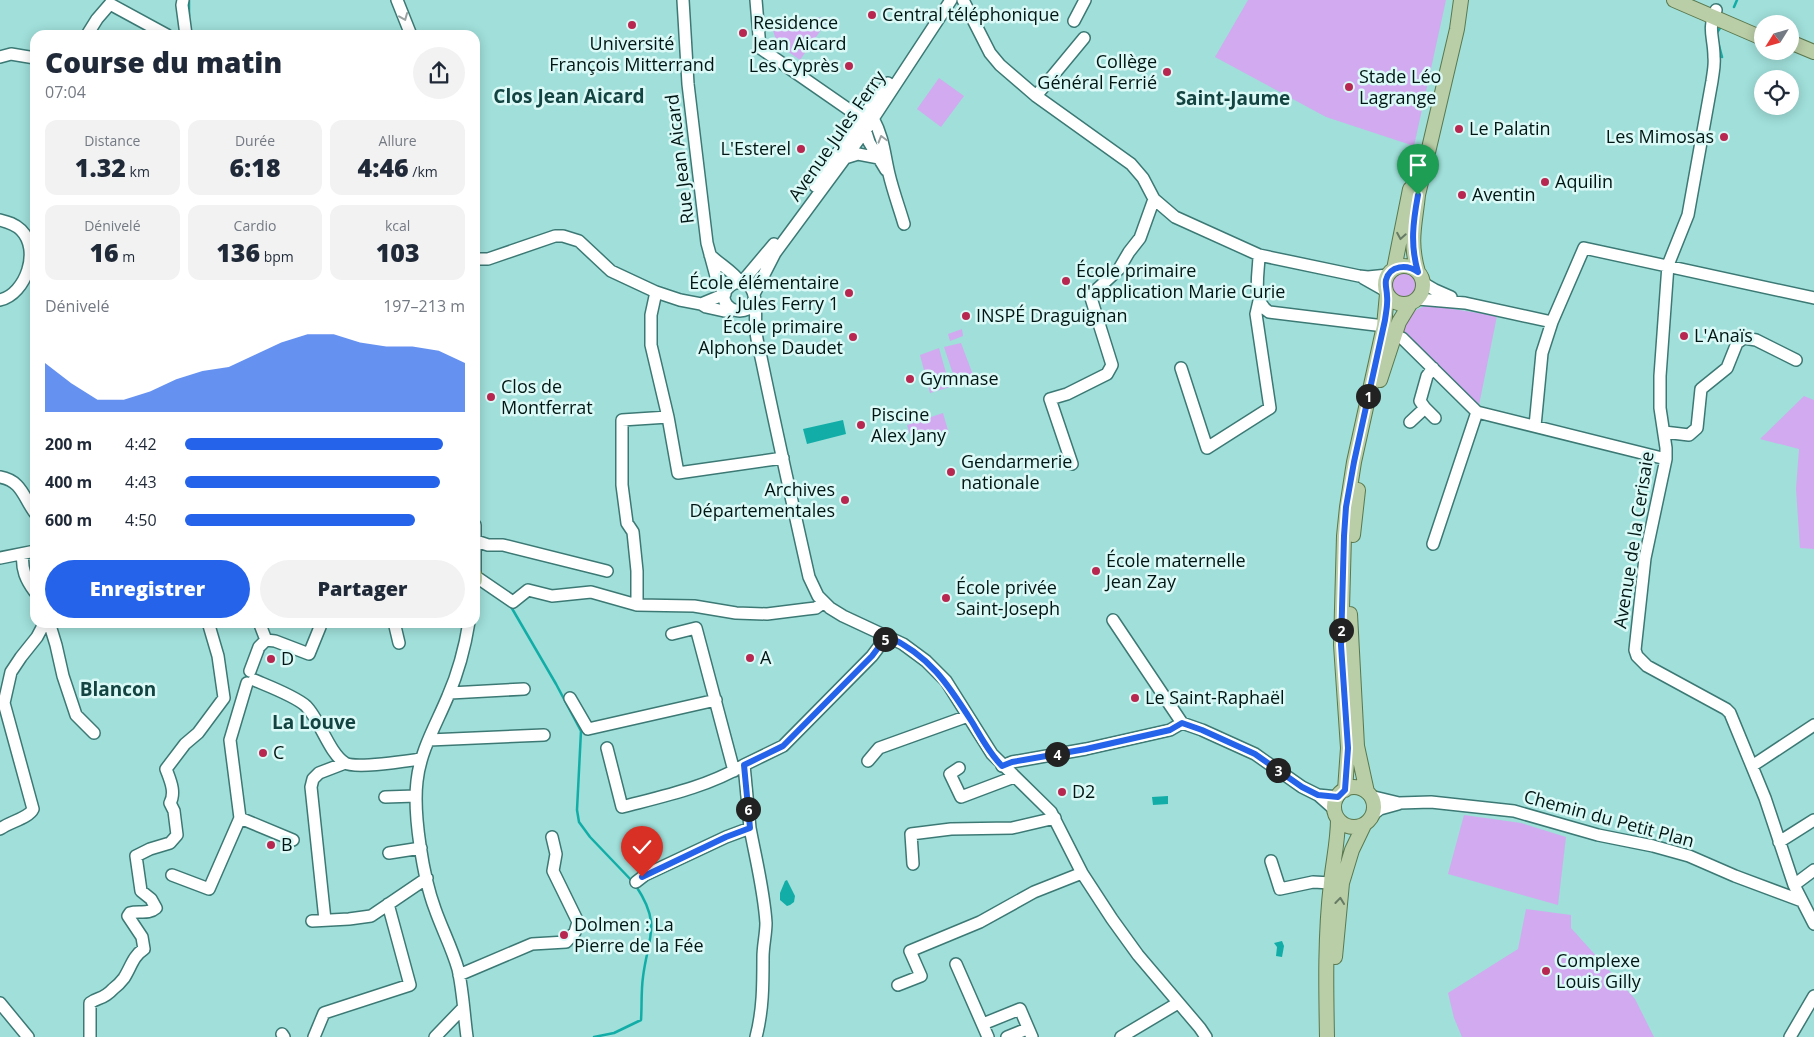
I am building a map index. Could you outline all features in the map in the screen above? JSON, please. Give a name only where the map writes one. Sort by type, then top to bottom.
[{"type":"main road","points":[[1327,1037],[1326,953],[1331,883],[1338,835],[1339,804],[1348,748],[1341,645],[1346,507],[1384,326],[1387,293],[1385,284],[1391,272],[1449,23],[1452,0]]},
{"type":"main road","points":[[1333,1037],[1335,953],[1342,883],[1352,850],[1374,805],[1369,794],[1357,746],[1353,684],[1350,604],[1352,550],[1358,491],[1382,372],[1399,322],[1424,289],[1413,250],[1414,218],[1457,29],[1461,0]]},
{"type":"main road","points":[[1674,0],[1754,27]]},
{"type":"main road","points":[[1693,0],[1754,34]]},
{"type":"main road","points":[[1799,46],[1814,52]]},
{"type":"main road","points":[[1799,53],[1814,60]]},
{"type":"main road","points":[[1391,272],[1407,266],[1421,277]]},
{"type":"main road","points":[[1387,293],[1397,303],[1414,301]]},
{"type":"main road","points":[[1339,804],[1356,788],[1369,794]]},
{"type":"main road","points":[[1339,804],[1347,826],[1358,827],[1368,820]]},
{"type":"street","points":[[183,0],[185,30]]},
{"type":"street","points":[[397,0],[409,30]]},
{"type":"street","name":"Rue Jean Aicard","points":[[683,0],[688,84],[709,254],[725,294]]},
{"type":"street","points":[[756,0],[760,48],[861,118],[873,118],[879,129],[886,156],[888,174],[904,224]]},
{"type":"street","points":[[943,0],[955,1],[971,16],[990,53],[1012,76],[1036,96],[1131,164],[1143,178],[1154,199],[1175,217],[1259,255],[1359,276],[1380,277],[1391,272]]},
{"type":"street","name":"Avenue Jules Ferry","points":[[738,279],[750,272],[773,246],[861,118],[936,16],[943,0]]},
{"type":"street","points":[[1074,21],[1086,0]]},
{"type":"street","name":"Avenue Jules Ferry","points":[[754,297],[775,253],[865,131],[938,20],[955,1]]},
{"type":"street","points":[[90,30],[97,18],[110,4],[158,30]]},
{"type":"street","name":"Avenue de la Cerisaie","points":[[1714,13],[1710,32],[1715,60],[1697,167],[1688,215],[1668,265],[1660,376],[1660,408],[1666,459],[1645,558],[1635,650],[1637,656],[1647,666],[1726,709],[1730,713],[1765,798],[1794,884],[1813,920]]},
{"type":"street","points":[[1036,96],[1084,38]]},
{"type":"street","points":[[0,57],[11,54],[30,57]]},
{"type":"street","points":[[861,118],[865,131],[888,174]]},
{"type":"street","points":[[845,158],[858,154],[879,158]]},
{"type":"street","points":[[1072,464],[1050,399],[1067,394],[1107,374],[1110,370],[1112,365],[1091,298],[1094,292],[1119,269],[1140,238],[1154,199]]},
{"type":"street","points":[[0,220],[12,223],[22,231],[29,244],[29,260],[26,274],[20,287],[9,298],[0,300]]},
{"type":"street","points":[[480,259],[488,259],[555,236],[564,236],[579,241],[611,271],[656,292],[680,300],[701,304],[706,308],[735,311],[748,310],[754,297]]},
{"type":"street","points":[[1535,426],[1542,353],[1552,322],[1584,248],[1814,298]]},
{"type":"street","points":[[709,254],[738,279],[748,285],[754,297],[756,332],[809,577],[818,596],[843,616],[887,636],[914,651],[937,672],[954,694],[986,747],[1002,766],[1047,807],[1055,818],[1082,873],[1132,948],[1206,1037]]},
{"type":"street","points":[[1181,368],[1207,448],[1270,408],[1256,314],[1259,301],[1259,255]]},
{"type":"street","points":[[1359,276],[1387,293]]},
{"type":"street","points":[[1421,277],[1435,290],[1464,303]]},
{"type":"street","points":[[701,304],[725,294],[738,279]]},
{"type":"street","points":[[656,292],[651,315],[651,345],[668,417],[678,474],[783,458]]},
{"type":"street","points":[[725,294],[726,304],[756,332]]},
{"type":"street","points":[[1259,301],[1264,309],[1270,312],[1384,326]]},
{"type":"street","points":[[1414,301],[1464,303],[1552,322]]},
{"type":"street","points":[[1402,338],[1477,412],[1666,459]]},
{"type":"street","points":[[1664,432],[1689,435],[1697,428],[1701,388],[1727,368],[1735,348],[1744,338],[1756,340],[1796,360]]},
{"type":"street","points":[[1433,368],[1428,376],[1420,401],[1435,418]]},
{"type":"street","points":[[1410,422],[1425,408]]},
{"type":"street","points":[[1433,544],[1477,412]]},
{"type":"street","points":[[637,605],[637,571],[633,532],[627,524],[622,485],[622,420],[668,417]]},
{"type":"street","points":[[0,477],[13,481],[20,488],[30,507]]},
{"type":"street","points":[[480,542],[488,545],[503,545],[607,571]]},
{"type":"street","points":[[0,558],[30,552]]},
{"type":"street","points":[[22,554],[22,564],[30,585]]},
{"type":"street","points":[[480,581],[513,602],[528,590],[552,596],[591,592],[637,605],[694,606],[736,613],[767,614],[816,608],[824,602]]},
{"type":"street","points":[[1112,620],[1182,723],[1255,754],[1302,787],[1339,804]]},
{"type":"street","points":[[0,829],[32,812],[33,808],[4,703],[11,672],[42,628]]},
{"type":"street","points":[[51,628],[62,676],[76,715],[94,733]]},
{"type":"street","points":[[90,1037],[90,1002],[105,998],[124,978],[138,953],[144,949],[142,937],[128,916],[130,912],[148,912],[156,908],[151,899],[141,891],[136,856],[150,849],[170,843],[177,835],[174,811],[170,802],[173,797],[172,787],[166,769],[185,744],[198,733],[224,698],[218,656],[210,628]]},
{"type":"street","points":[[261,628],[266,640]]},
{"type":"street","points":[[266,640],[275,641],[309,654],[320,628]]},
{"type":"street","points":[[395,628],[399,643]]},
{"type":"street","points":[[467,1037],[459,975],[434,906],[427,878],[421,848],[416,796],[421,759],[450,693],[466,642],[468,628]]},
{"type":"street","points":[[672,634],[696,628],[716,700],[739,768],[763,896],[766,926],[763,945],[764,988],[761,1019],[756,1037]]},
{"type":"street","points":[[607,748],[622,807],[696,787],[727,775],[783,746],[872,656],[887,636]]},
{"type":"street","points":[[172,875],[209,890],[240,818],[230,740],[259,647],[266,640]]},
{"type":"street","points":[[250,678],[306,707],[336,753],[345,763]]},
{"type":"street","points":[[450,693],[524,689]]},
{"type":"street","points":[[570,698],[588,729],[716,700]]},
{"type":"street","points":[[868,761],[880,748],[968,716]]},
{"type":"street","points":[[1002,766],[1012,762],[1086,749],[1170,730],[1182,723]]},
{"type":"street","points":[[1752,766],[1814,725]]},
{"type":"street","points":[[429,740],[544,735]]},
{"type":"street","points":[[325,920],[311,787],[313,779],[319,773],[345,763],[362,765],[421,759]]},
{"type":"street","points":[[959,768],[950,774],[961,797],[1014,777]]},
{"type":"street","name":"Chemin du Petit Plan","points":[[1369,794],[1399,803]]},
{"type":"street","points":[[385,797],[416,796]]},
{"type":"street","name":"Chemin du Petit Plan","points":[[1368,820],[1380,810],[1399,803],[1431,802],[1514,811],[1682,854],[1802,901]]},
{"type":"street","points":[[240,818],[294,840]]},
{"type":"street","points":[[913,864],[911,834],[951,829],[1012,828],[1055,818]]},
{"type":"street","points":[[1779,842],[1814,820]]},
{"type":"street","points":[[636,882],[645,875],[726,837],[750,828]]},
{"type":"street","points":[[459,975],[532,944],[566,942],[575,932],[578,922],[553,871],[556,854],[552,837]]},
{"type":"street","points":[[389,853],[421,848]]},
{"type":"street","points":[[1271,861],[1280,889],[1313,882],[1331,883]]},
{"type":"street","points":[[1794,884],[1814,870]]},
{"type":"street","points":[[898,985],[921,976],[910,951],[980,922],[1034,892],[1082,873]]},
{"type":"street","points":[[312,921],[371,916],[427,878]]},
{"type":"street","points":[[314,1037],[324,1013],[410,985],[388,904]]},
{"type":"street","points":[[956,964],[988,1037]]},
{"type":"street","points":[[1790,1037],[1814,996]]},
{"type":"street","points":[[0,1003],[28,1037]]},
{"type":"street","points":[[1121,1037],[1178,1003]]},
{"type":"street","points":[[435,1037],[463,1008]]},
{"type":"street","points":[[983,1024],[1020,1009],[1030,1033],[1007,1037]]},
{"type":"shaded area","name":"Stade Léo Lagrange","points":[[1248,0],[1446,0],[1414,146],[1326,117],[1215,57]]},
{"type":"shaded area","points":[[830,17],[800,60],[783,48],[777,40],[773,29],[772,20]]},
{"type":"shaded area","points":[[939,78],[964,96],[941,127],[917,109]]},
{"type":"shaded area","points":[[1404,273],[1413,277],[1417,286],[1413,295],[1404,299],[1395,295],[1391,286],[1395,277]]},
{"type":"shaded area","points":[[1428,305],[1497,316],[1479,405],[1403,332],[1411,314]]},
{"type":"shaded area","points":[[962,329],[963,336],[950,341],[948,334]]},
{"type":"shaded area","points":[[961,343],[973,375],[965,377],[967,383],[957,386],[944,347]]},
{"type":"shaded area","points":[[939,348],[950,387],[930,393],[920,355]]},
{"type":"shaded area","points":[[1804,396],[1814,400],[1814,549],[1800,548],[1796,489],[1799,449],[1760,439]]},
{"type":"shaded area","points":[[943,413],[949,434],[913,444],[907,425]]},
{"type":"shaded area","points":[[1464,815],[1521,823],[1566,837],[1558,905],[1448,874]]},
{"type":"shaded area","name":"Complexe Louis Gilly","points":[[1526,909],[1571,915],[1571,928],[1635,999],[1654,1037],[1462,1037],[1454,1018],[1448,993],[1518,949]]},
{"type":"water","points":[[843,420],[846,434],[807,444],[803,429]]},
{"type":"water","points":[[1168,796],[1168,804],[1153,805],[1152,797]]},
{"type":"water","points":[[787,880],[795,896],[794,902],[787,906],[780,900],[780,893]]},
{"type":"water","points":[[1282,941],[1284,946],[1282,957],[1276,956],[1277,947],[1274,943]]},
{"type":"waterway","points":[[189,0],[189,16]]},
{"type":"waterway","points":[[1734,7],[1737,0]]},
{"type":"waterway","points":[[1720,28],[1716,34],[1722,57]]},
{"type":"waterway","points":[[510,605],[581,731],[577,810],[579,822],[590,837],[633,882]]},
{"type":"waterway","points":[[594,1037],[614,1033],[641,1020],[642,982],[650,941],[651,921],[644,899],[636,886]]},
{"type":"place","name":"Central téléphonique","points":[[872,15]]},
{"type":"place","name":"Université François Mitterrand","points":[[632,25]]},
{"type":"place","name":"Residence Jean Aicard","points":[[743,33]]},
{"type":"place","name":"Les Cyprès","points":[[849,66]]},
{"type":"place","name":"Collège Général Ferrié","points":[[1167,72]]},
{"type":"place","name":"Stade Léo Lagrange","points":[[1349,87]]},
{"type":"place","name":"Le Palatin","points":[[1459,129]]},
{"type":"place","name":"Les Mimosas","points":[[1724,137]]},
{"type":"place","name":"L'Esterel","points":[[801,149]]},
{"type":"place","name":"Aquilin","points":[[1545,182]]},
{"type":"place","name":"Aventin","points":[[1462,195]]},
{"type":"place","name":"École primaire d'application Marie Curie","points":[[1066,281]]},
{"type":"place","name":"École élémentaire Jules Ferry 1","points":[[849,293]]},
{"type":"place","name":"INSPÉ Draguignan","points":[[966,316]]},
{"type":"place","name":"L'Anaïs","points":[[1684,336]]},
{"type":"place","name":"École primaire Alphonse Daudet","points":[[853,337]]},
{"type":"place","name":"Gymnase","points":[[910,379]]},
{"type":"place","name":"Clos de Montferrat","points":[[491,397]]},
{"type":"place","name":"Piscine Alex Jany","points":[[861,425]]},
{"type":"place","name":"Gendarmerie nationale","points":[[951,472]]},
{"type":"place","name":"Archives Départementales","points":[[845,500]]},
{"type":"place","name":"École maternelle Jean Zay","points":[[1096,571]]},
{"type":"place","name":"École privée Saint-Joseph","points":[[946,598]]},
{"type":"place","name":"A","points":[[750,658]]},
{"type":"place","name":"D","points":[[271,659]]},
{"type":"place","name":"Le Saint-Raphaël","points":[[1135,698]]},
{"type":"place","name":"C","points":[[263,753]]},
{"type":"place","name":"D2","points":[[1062,792]]},
{"type":"place","name":"B","points":[[271,845]]},
{"type":"place","name":"Dolmen : La Pierre de la Fée","points":[[564,935]]},
{"type":"place","name":"Complexe Louis Gilly","points":[[1546,971]]},
{"type":"district","name":"Clos Jean Aicard","points":[[569,96]]},
{"type":"district","name":"Saint-Jaume","points":[[1233,98]]},
{"type":"district","name":"Blancon","points":[[118,689]]},
{"type":"district","name":"La Louve","points":[[314,722]]},
{"type":"route","points":[[642,877],[726,837],[750,828],[744,765],[783,746],[872,656],[887,636],[914,651],[946,682],[986,747],[1002,766],[1012,762],[1086,749],[1170,730],[1182,723],[1255,754],[1302,787],[1318,795],[1338,797],[1345,790],[1348,748],[1341,645],[1342,564],[1346,507],[1385,320],[1387,294],[1385,284],[1388,275],[1400,266],[1413,268],[1418,272],[1414,260],[1412,239],[1418,195]]}]
